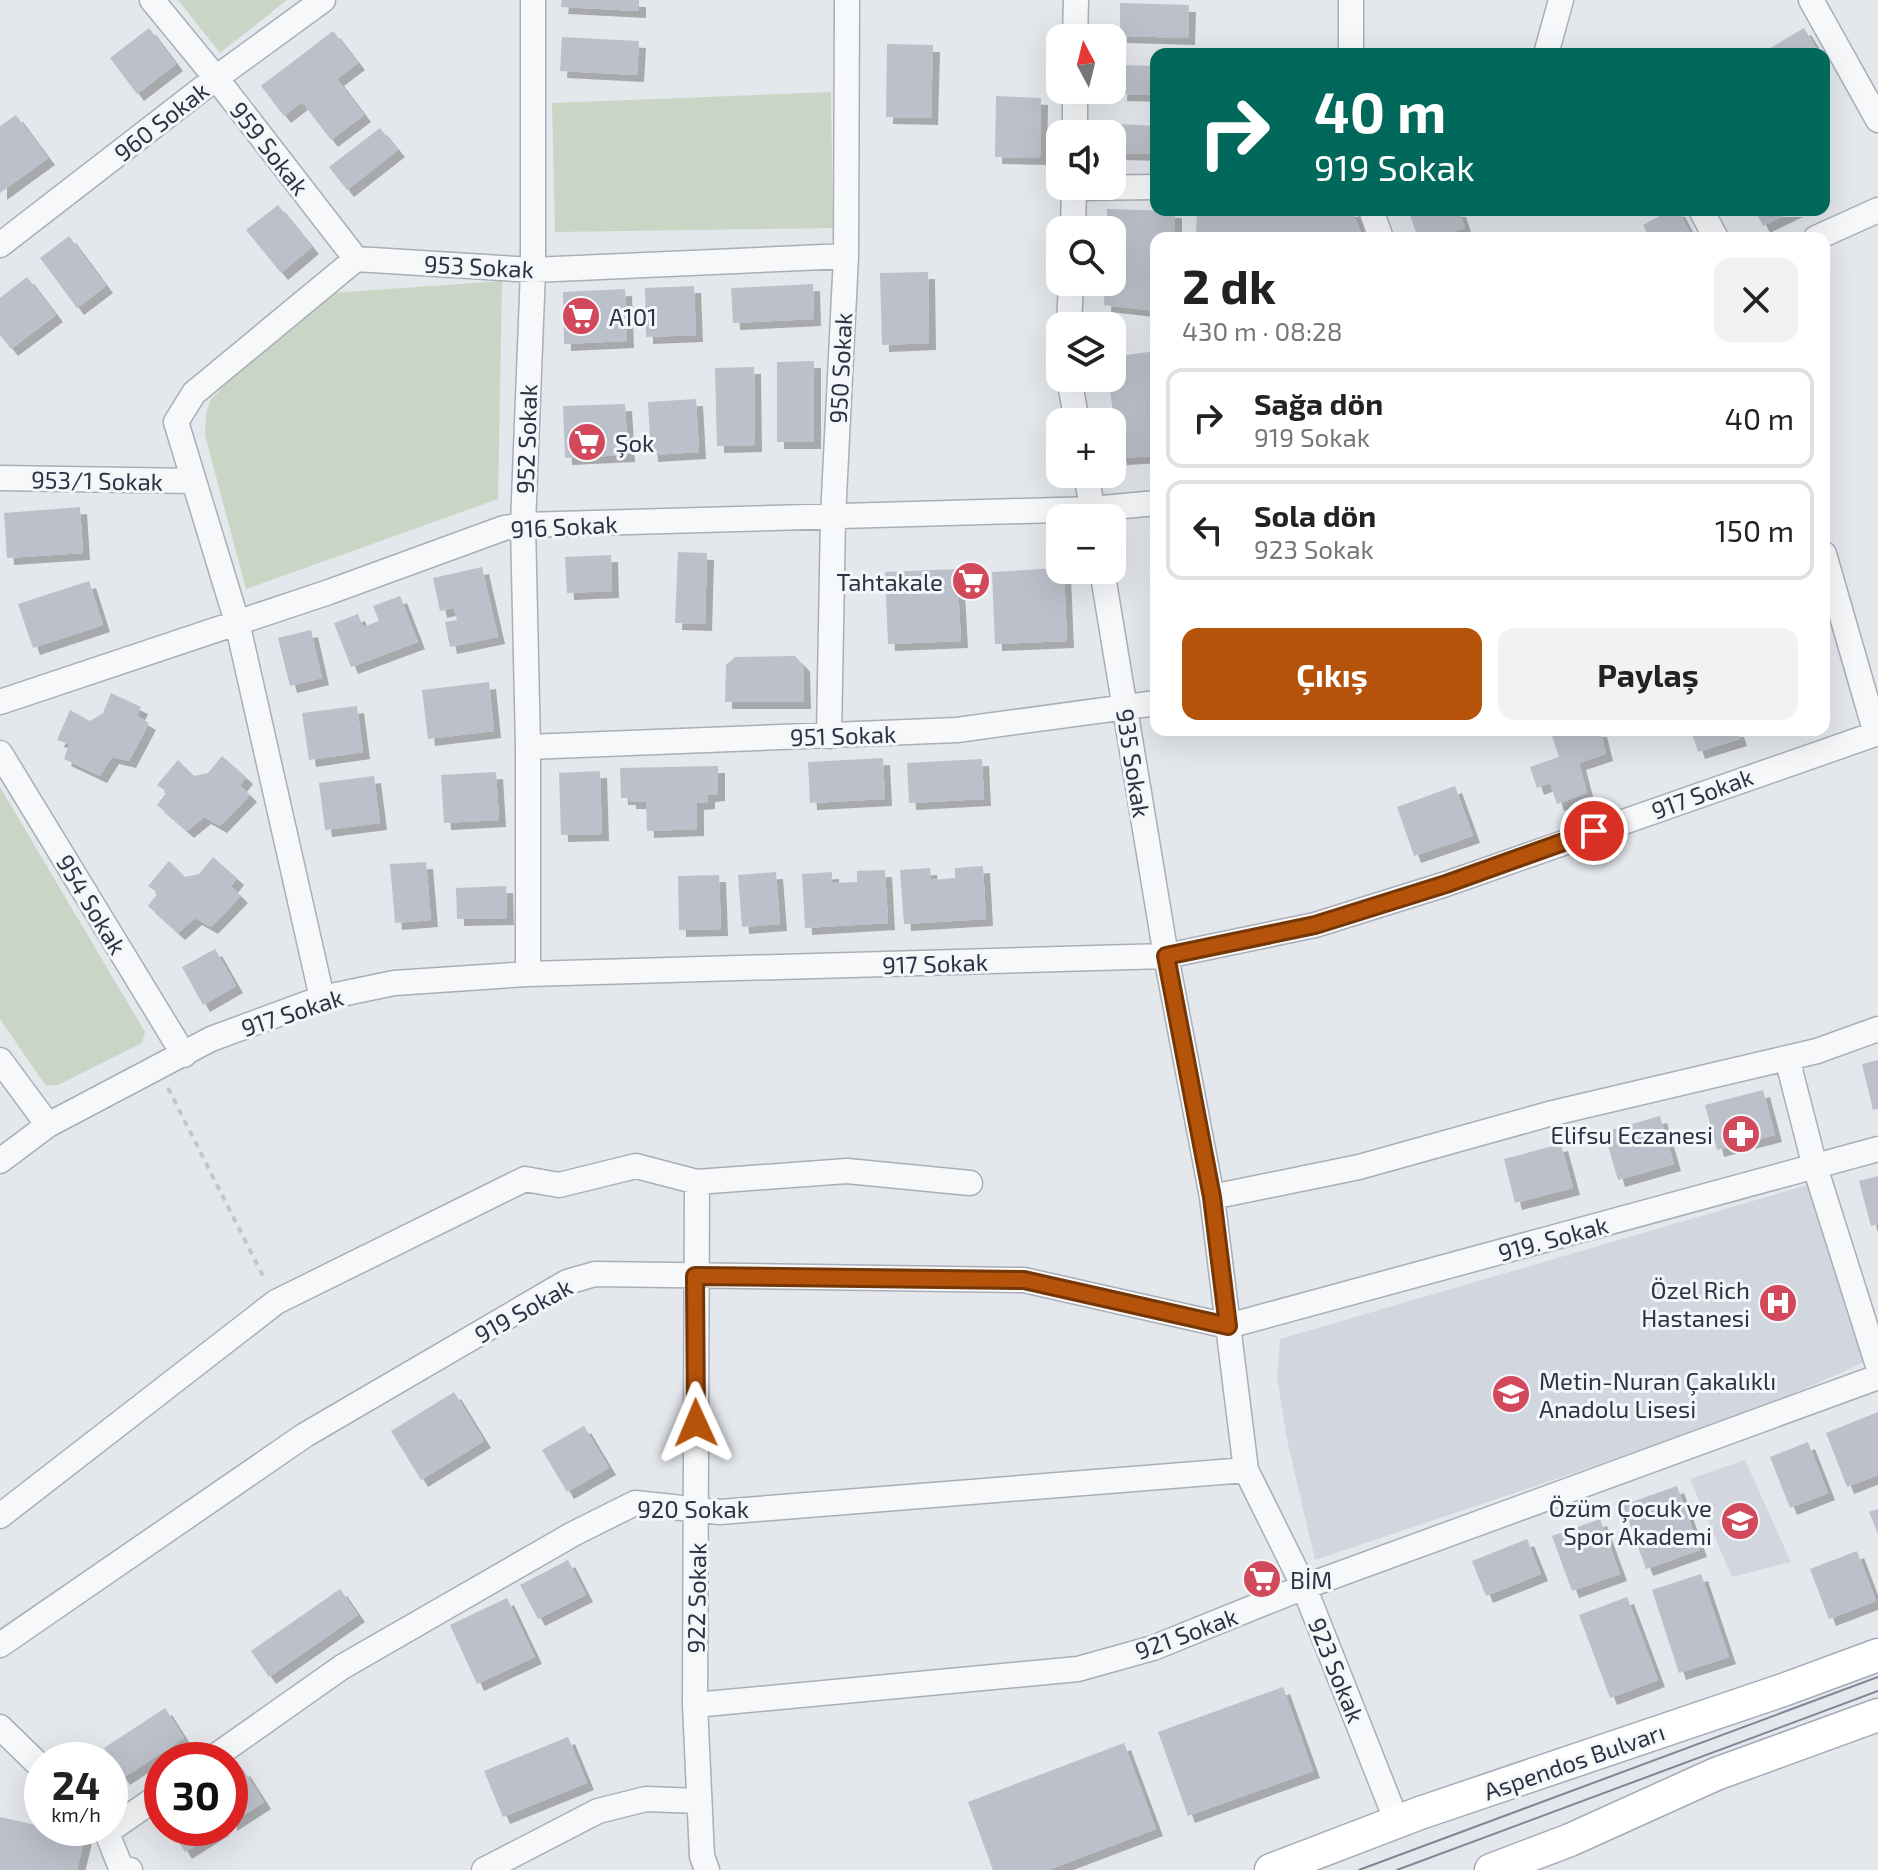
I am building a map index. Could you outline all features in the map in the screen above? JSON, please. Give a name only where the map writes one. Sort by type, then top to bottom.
[{"type":"main road","name":"Aspendos Bulvarı","points":[[1271,1870],[1397,1822],[1878,1655]]},
{"type":"main road","points":[[1491,1870],[1570,1840],[1716,1774],[1878,1715]]},
{"type":"street","name":"959 Sokak","points":[[152,0],[356,259]]},
{"type":"street","name":"960 Sokak","points":[[0,245],[216,78],[323,0]]},
{"type":"street","name":"952 Sokak","points":[[528,974],[528,747],[523,525],[533,270],[533,0]]},
{"type":"street","name":"950 Sokak","points":[[829,736],[833,517],[846,256],[847,0]]},
{"type":"street","points":[[1075,24],[1076,0]]},
{"type":"street","points":[[1351,0],[1351,48]]},
{"type":"street","points":[[1548,48],[1561,0]]},
{"type":"street","points":[[1811,0],[1878,120]]},
{"type":"street","points":[[1126,187],[1150,187]]},
{"type":"street","points":[[1829,232],[1878,210]]},
{"type":"street","name":"953 Sokak","points":[[356,259],[533,270],[846,256]]},
{"type":"street","points":[[322,998],[237,622],[176,422],[194,393],[356,259]]},
{"type":"street","name":"953/1 Sokak","points":[[0,478],[194,481]]},
{"type":"street","name":"916 Sokak","points":[[1126,508],[1150,504]]},
{"type":"street","name":"916 Sokak","points":[[0,702],[504,528],[833,517],[1046,515]]},
{"type":"street","points":[[1830,574],[1877,733]]},
{"type":"street","name":"935 Sokak","points":[[1104,584],[1166,956]]},
{"type":"street","name":"951 Sokak","points":[[528,747],[957,730],[1150,704]]},
{"type":"street","name":"917 Sokak","points":[[0,1161],[48,1125],[211,1039],[322,998],[394,983],[528,974],[1166,956],[1315,925],[1446,884],[1877,733]]},
{"type":"street","name":"954 Sokak","points":[[0,753],[184,1055]]},
{"type":"street","name":"923 Sokak","points":[[1166,956],[1212,1197],[1246,1470],[1304,1587],[1397,1822]]},
{"type":"street","points":[[1212,1197],[1359,1167],[1549,1114],[1817,1051],[1878,1029]]},
{"type":"street","points":[[1787,1058],[1815,1167],[1878,1366]]},
{"type":"street","points":[[0,1060],[48,1125]]},
{"type":"street","name":"919. Sokak","points":[[1228,1326],[1878,1149]]},
{"type":"street","points":[[0,1516],[276,1302],[525,1179],[559,1185],[636,1166],[697,1182],[847,1171],[970,1183]]},
{"type":"street","name":"922 Sokak","points":[[697,1182],[695,1705],[702,1856],[707,1870]]},
{"type":"street","name":"919 Sokak","points":[[2,1638],[305,1435],[567,1282],[595,1274],[1024,1280],[1228,1326]]},
{"type":"street","name":"921 Sokak","points":[[695,1705],[1078,1669],[1153,1648],[1304,1587],[1878,1377]]},
{"type":"street","name":"920 Sokak","points":[[236,1742],[342,1667],[573,1534],[635,1503],[720,1512],[1246,1470]]},
{"type":"street","points":[[0,1727],[24,1750]]},
{"type":"street","points":[[484,1870],[598,1811],[646,1799],[699,1801]]},
{"type":"street","points":[[112,1846],[121,1868],[130,1870]]},
{"type":"path","points":[[158,1068],[276,1302]]},
{"type":"shaded area","name":"Metin-Nuran Çakalıklı Anadolu Lisesi","points":[[1807,1185],[1869,1360],[1749,1414],[1315,1560],[1286,1435],[1277,1375],[1280,1339]]},
{"type":"shaded area","name":"Özüm Çocuk ve Spor Akademi","points":[[1745,1460],[1791,1562],[1732,1577],[1690,1479]]},
{"type":"green space","points":[[178,0],[287,0],[220,53]]},
{"type":"green space","points":[[831,92],[833,228],[555,232],[552,103]]},
{"type":"green space","points":[[502,281],[498,499],[246,589],[205,435],[206,413],[211,399],[267,344],[331,293]]},
{"type":"green space","points":[[0,787],[145,1032],[142,1043],[58,1085],[46,1086],[0,1019]]},
{"type":"building","points":[[562,0],[639,0],[639,11],[561,7]]},
{"type":"building","points":[[1120,3],[1189,5],[1188,38],[1126,36],[1126,24],[1120,24]]},
{"type":"building","points":[[149,28],[176,64],[137,94],[110,58]]},
{"type":"building","points":[[1804,28],[1816,48],[1770,48]]},
{"type":"building","points":[[333,31],[358,63],[337,79],[364,115],[331,140],[302,102],[284,116],[261,86]]},
{"type":"building","points":[[562,37],[639,41],[637,75],[560,71]]},
{"type":"building","points":[[887,44],[933,45],[931,118],[886,117]]},
{"type":"building","points":[[1126,65],[1150,66],[1150,95],[1126,94]]},
{"type":"building","points":[[996,96],[1041,98],[1040,158],[995,157]]},
{"type":"building","points":[[16,115],[48,158],[0,193],[0,126]]},
{"type":"building","points":[[1126,124],[1150,126],[1150,154],[1126,153]]},
{"type":"building","points":[[380,128],[398,150],[347,190],[329,167]]},
{"type":"building","points":[[278,205],[312,247],[281,273],[246,230]]},
{"type":"building","points":[[1107,209],[1150,210],[1150,216],[1175,216],[1175,232],[1150,232],[1150,310],[1104,305],[1104,296],[1126,296],[1126,216],[1107,216]]},
{"type":"building","points":[[1197,216],[1354,216],[1361,232],[1196,232]]},
{"type":"building","points":[[1410,216],[1461,216],[1465,228],[1454,232],[1416,232]]},
{"type":"building","points":[[1660,216],[1681,216],[1690,232],[1646,232],[1643,225]]},
{"type":"building","points":[[1758,216],[1784,216],[1763,226]]},
{"type":"building","points":[[69,236],[106,286],[77,308],[40,258]]},
{"type":"building","points":[[928,272],[929,343],[882,345],[880,273]]},
{"type":"building","points":[[27,277],[56,315],[11,349],[0,335],[0,298]]},
{"type":"building","points":[[813,284],[814,319],[733,323],[731,288]]},
{"type":"building","points":[[694,286],[696,335],[646,337],[645,288]]},
{"type":"building","points":[[625,289],[627,341],[564,344],[563,292]]},
{"type":"building","points":[[1150,352],[1150,456],[1126,458],[1126,408],[1112,408],[1110,392],[1126,392],[1126,355]]},
{"type":"building","points":[[814,361],[814,442],[777,442],[777,362]]},
{"type":"building","points":[[754,367],[755,445],[717,446],[715,368]]},
{"type":"building","points":[[696,399],[699,452],[651,455],[648,402]]},
{"type":"building","points":[[625,404],[628,455],[565,458],[563,406]]},
{"type":"building","points":[[80,507],[83,553],[7,558],[4,513]]},
{"type":"building","points":[[678,552],[707,553],[705,624],[675,623]]},
{"type":"building","points":[[611,555],[612,591],[567,593],[565,557]]},
{"type":"building","points":[[482,567],[498,637],[450,647],[445,622],[457,620],[454,608],[440,611],[433,578]]},
{"type":"building","points":[[957,569],[961,641],[888,644],[885,572]]},
{"type":"building","points":[[1046,569],[1046,584],[1065,584],[1067,641],[995,644],[992,572]]},
{"type":"building","points":[[89,581],[103,625],[33,648],[18,604]]},
{"type":"building","points":[[400,596],[418,642],[351,667],[334,623],[358,614],[363,627],[379,621],[373,606]]},
{"type":"building","points":[[311,630],[322,678],[290,686],[278,638]]},
{"type":"building","points":[[795,656],[803,665],[804,702],[725,702],[726,665],[735,657]]},
{"type":"building","points":[[489,682],[494,731],[428,739],[422,690]]},
{"type":"building","points":[[111,693],[141,707],[137,716],[149,723],[129,761],[112,757],[100,776],[64,759],[69,744],[57,740],[70,710],[90,721],[103,713]]},
{"type":"building","points":[[357,706],[363,752],[309,760],[302,713]]},
{"type":"building","points":[[1552,736],[1602,736],[1606,754],[1579,763],[1587,793],[1557,804],[1550,783],[1537,788],[1530,767],[1559,757]]},
{"type":"building","points":[[1693,736],[1739,736],[1740,739],[1698,752]]},
{"type":"building","points":[[222,756],[246,777],[240,785],[250,795],[220,826],[204,817],[187,831],[157,805],[167,792],[157,785],[178,760],[194,776],[208,773]]},
{"type":"building","points":[[883,758],[885,799],[810,803],[808,762]]},
{"type":"building","points":[[982,759],[984,799],[909,803],[907,763]]},
{"type":"building","points":[[718,766],[718,794],[708,795],[708,802],[697,803],[697,829],[647,831],[646,802],[629,802],[629,798],[621,798],[620,768]]},
{"type":"building","points":[[600,771],[602,834],[561,835],[559,773]]},
{"type":"building","points":[[496,772],[499,820],[444,823],[441,775]]},
{"type":"building","points":[[374,776],[380,823],[325,830],[319,783]]},
{"type":"building","points":[[1455,786],[1473,836],[1414,856],[1397,807]]},
{"type":"building","points":[[213,857],[237,878],[231,886],[241,896],[211,927],[195,918],[178,933],[148,906],[158,893],[148,886],[169,861],[185,877],[199,874]]},
{"type":"building","points":[[426,862],[431,920],[395,923],[390,864]]},
{"type":"building","points":[[983,866],[986,919],[904,924],[900,870],[930,868],[931,880],[955,878],[955,868]]},
{"type":"building","points":[[885,870],[888,923],[805,928],[802,874],[832,872],[832,883],[857,882],[857,871]]},
{"type":"building","points":[[776,872],[780,924],[742,927],[738,875]]},
{"type":"building","points":[[719,875],[721,929],[679,930],[678,876]]},
{"type":"building","points":[[506,886],[507,918],[457,919],[456,888]]},
{"type":"building","points":[[215,949],[236,986],[203,1005],[182,967]]},
{"type":"building","points":[[1878,1060],[1878,1109],[1873,1110],[1862,1064]]},
{"type":"building","points":[[1763,1090],[1775,1135],[1717,1150],[1705,1105]]},
{"type":"building","points":[[1660,1116],[1674,1164],[1618,1180],[1604,1132]]},
{"type":"building","points":[[1561,1144],[1573,1188],[1515,1203],[1504,1159]]},
{"type":"building","points":[[1878,1176],[1878,1224],[1871,1226],[1859,1181]]},
{"type":"building","points":[[454,1392],[484,1441],[421,1480],[391,1431]]},
{"type":"building","points":[[1878,1412],[1878,1475],[1847,1487],[1826,1433]]},
{"type":"building","points":[[584,1426],[609,1468],[567,1492],[542,1450]]},
{"type":"building","points":[[1808,1442],[1828,1493],[1790,1508],[1770,1457]]},
{"type":"building","points":[[1677,1486],[1700,1550],[1646,1569],[1623,1505]]},
{"type":"building","points":[[1878,1509],[1878,1534],[1869,1512]]},
{"type":"building","points":[[1600,1519],[1620,1574],[1572,1591],[1552,1536]]},
{"type":"building","points":[[1527,1539],[1541,1574],[1486,1596],[1472,1561]]},
{"type":"building","points":[[1857,1551],[1876,1601],[1829,1619],[1810,1569]]},
{"type":"building","points":[[568,1560],[586,1595],[538,1619],[520,1585]]},
{"type":"building","points":[[1701,1574],[1729,1657],[1679,1673],[1652,1590]]},
{"type":"building","points":[[340,1589],[358,1615],[269,1677],[251,1651]]},
{"type":"building","points":[[1627,1597],[1658,1680],[1610,1698],[1579,1615]]},
{"type":"building","points":[[507,1598],[535,1657],[477,1684],[450,1625]]},
{"type":"building","points":[[1283,1687],[1313,1771],[1188,1816],[1158,1732]]},
{"type":"building","points":[[165,1708],[184,1738],[178,1742],[144,1742],[144,1764],[128,1775],[128,1742],[113,1742]]},
{"type":"building","points":[[568,1737],[587,1783],[503,1817],[484,1771]]},
{"type":"building","points":[[1124,1743],[1156,1829],[1048,1870],[993,1870],[968,1802]]},
{"type":"building","points":[[248,1777],[264,1802],[248,1812]]},
{"type":"building","points":[[0,1817],[24,1822],[24,1846],[83,1846],[77,1870],[0,1870]]},
{"type":"tram line","points":[[1359,1870],[1878,1677]]},
{"type":"tram line","points":[[1397,1870],[1878,1691]]},
{"type":"place","name":"A101","points":[[581,316]]},
{"type":"place","name":"Şok","points":[[587,442]]},
{"type":"place","name":"Tahtakale","points":[[971,581]]},
{"type":"place","name":"Elifsu Eczanesi","points":[[1741,1134]]},
{"type":"place","name":"Özel Rich Hastanesi","points":[[1778,1303]]},
{"type":"place","name":"Metin-Nuran Çakalıklı Anadolu Lisesi","points":[[1511,1394]]},
{"type":"place","name":"Özüm Çocuk ve Spor Akademi","points":[[1740,1521]]},
{"type":"place","name":"BİM","points":[[1262,1579]]},
{"type":"route","points":[[696,1423],[695,1276],[1024,1280],[1228,1326],[1212,1197],[1166,956],[1315,925],[1446,884],[1594,831]]}]
